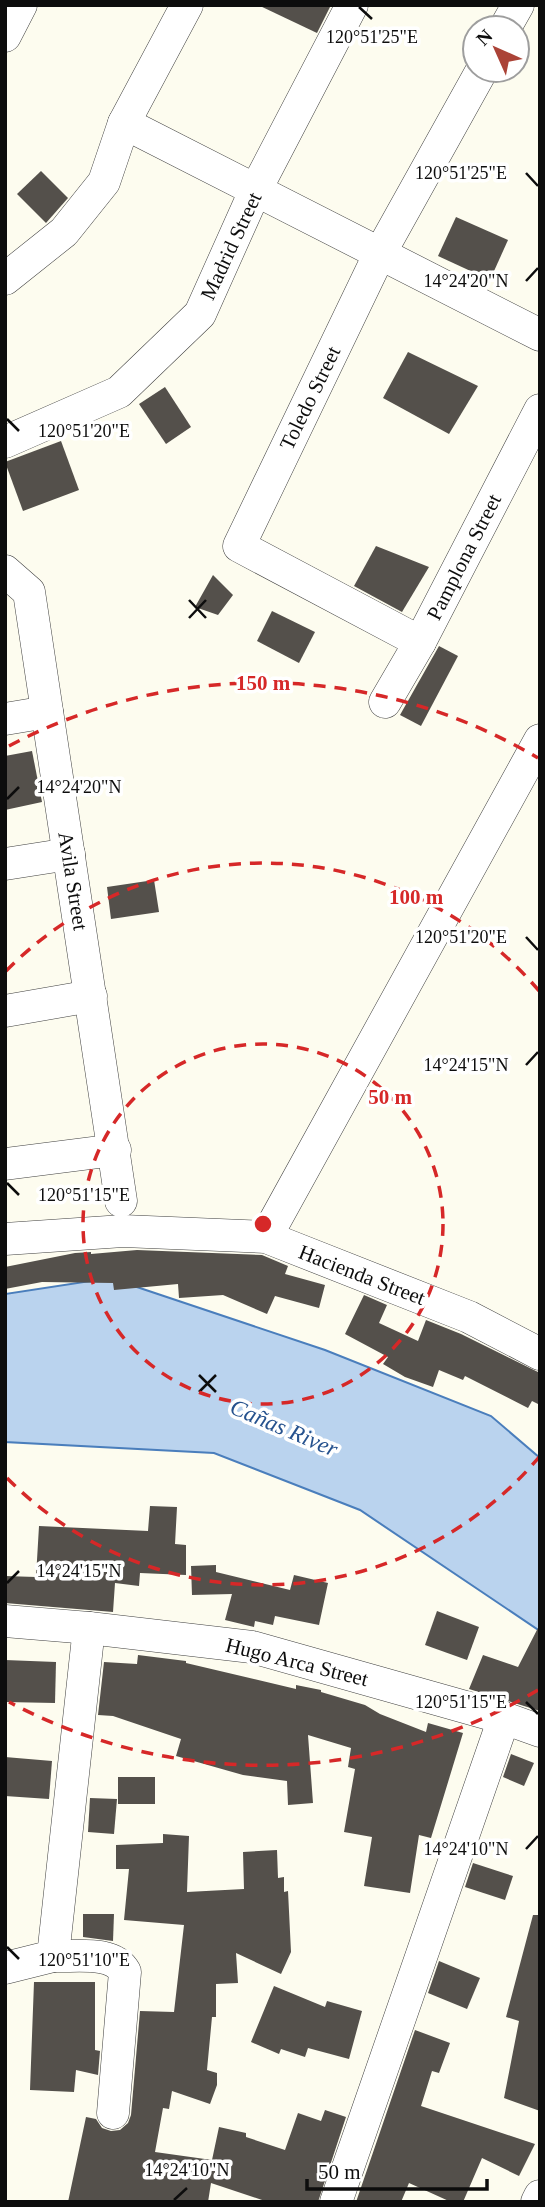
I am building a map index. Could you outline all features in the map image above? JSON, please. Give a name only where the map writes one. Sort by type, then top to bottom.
[{"type":"street","points":[[5,36],[21,5]]},
{"type":"street","points":[[5,279],[64,232],[104,182],[124,123],[187,5]]},
{"type":"street","name":"Madrid Street","points":[[5,442],[118,393],[200,314],[255,191],[352,5]]},
{"type":"street","name":"Toledo Street","points":[[420,642],[239,546],[379,255],[474,84]]},
{"type":"street","points":[[124,123],[540,335]]},
{"type":"street","name":"Pamplona Street","points":[[385,702],[420,642],[540,410]]},
{"type":"street","name":"Avila Street","points":[[5,571],[29,592],[121,1201]]},
{"type":"street","points":[[5,719],[47,712]]},
{"type":"street","points":[[266,1237],[540,740]]},
{"type":"street","points":[[5,864],[69,854]]},
{"type":"street","points":[[5,1011],[91,996]]},
{"type":"street","points":[[5,1164],[115,1150]]},
{"type":"street","name":"Hacienda Street","points":[[5,1239],[123,1231],[266,1237],[469,1317],[540,1354]]},
{"type":"street","name":"Hugo Arca Street","points":[[5,1621],[252,1647],[504,1718],[540,1731]]},
{"type":"street","points":[[53,1956],[89,1628]]},
{"type":"street","points":[[335,2202],[504,1718]]},
{"type":"street","points":[[5,1968],[53,1956],[109,1958],[121,1966],[125,1972],[113,2113]]},
{"type":"street","points":[[537,2202],[540,2196]]},
{"type":"water","name":"Cañas River","points":[[110,1278],[325,1350],[491,1416],[540,1458],[540,1631],[360,1510],[214,1453],[5,1442],[5,1294]]},
{"type":"building","points":[[258,5],[331,5],[317,33]]},
{"type":"building","points":[[41,171],[68,198],[46,223],[17,194]]},
{"type":"building","points":[[456,217],[508,240],[490,280],[438,256]]},
{"type":"building","points":[[408,352],[478,386],[449,434],[383,398]]},
{"type":"building","points":[[165,387],[191,427],[166,444],[139,404]]},
{"type":"building","points":[[61,441],[79,490],[23,511],[5,462]]},
{"type":"building","points":[[376,546],[429,567],[402,612],[354,586]]},
{"type":"building","points":[[213,575],[233,595],[218,615],[195,607]]},
{"type":"building","points":[[272,611],[315,632],[299,663],[257,641]]},
{"type":"building","points":[[439,646],[458,656],[421,726],[400,715]]},
{"type":"building","points":[[32,751],[42,802],[5,810],[5,756]]},
{"type":"building","points":[[154,880],[159,912],[111,919],[107,887]]},
{"type":"building","points":[[137,1250],[262,1255],[288,1266],[285,1274],[325,1285],[319,1308],[275,1296],[267,1314],[223,1295],[179,1298],[178,1284],[114,1290],[113,1283],[42,1282],[5,1289],[5,1267],[75,1253]]},
{"type":"building","points":[[364,1295],[387,1305],[379,1323],[418,1341],[426,1320],[540,1373],[540,1405],[532,1401],[528,1408],[465,1376],[463,1380],[439,1370],[433,1387],[405,1377],[383,1364],[388,1357],[345,1334]]},
{"type":"building","points":[[150,1506],[177,1507],[175,1544],[186,1545],[186,1575],[140,1573],[139,1586],[115,1583],[113,1612],[5,1603],[5,1576],[36,1577],[39,1526],[148,1531]]},
{"type":"building","points":[[216,1565],[216,1572],[290,1590],[294,1575],[328,1583],[319,1625],[275,1616],[273,1625],[255,1621],[254,1627],[225,1620],[232,1594],[192,1595],[191,1566]]},
{"type":"building","points":[[437,1611],[479,1627],[467,1660],[425,1645]]},
{"type":"building","points":[[540,1624],[540,1711],[469,1689],[483,1655],[518,1667]]},
{"type":"building","points":[[138,1655],[186,1661],[296,1689],[296,1685],[321,1690],[365,1705],[380,1714],[426,1732],[428,1723],[463,1733],[431,1838],[419,1835],[410,1893],[364,1886],[372,1837],[344,1832],[355,1769],[348,1767],[351,1748],[308,1735],[313,1803],[288,1805],[287,1781],[243,1775],[176,1756],[181,1739],[113,1716],[98,1715],[104,1662],[137,1664]]},
{"type":"building","points":[[5,1660],[56,1662],[55,1703],[5,1702]]},
{"type":"building","points":[[511,1754],[534,1763],[524,1786],[503,1777]]},
{"type":"building","points":[[5,1757],[52,1761],[49,1799],[5,1796]]},
{"type":"building","points":[[118,1777],[155,1777],[155,1804],[118,1804]]},
{"type":"building","points":[[90,1798],[117,1799],[114,1834],[88,1832]]},
{"type":"building","points":[[163,1834],[189,1836],[187,1892],[244,1889],[243,1852],[277,1850],[278,1878],[284,1877],[284,1892],[288,1891],[291,1952],[281,1974],[236,1953],[238,1983],[216,1984],[216,2017],[212,2017],[207,2070],[217,2073],[217,2085],[210,2104],[172,2091],[169,2109],[163,2108],[155,2152],[212,2160],[219,2127],[246,2133],[246,2137],[285,2150],[298,2113],[321,2121],[325,2110],[346,2117],[318,2202],[268,2202],[211,2183],[208,2202],[68,2202],[86,2117],[96,2119],[102,2128],[111,2131],[120,2130],[128,2123],[131,2115],[140,2011],[174,2012],[184,1925],[124,1920],[129,1869],[116,1869],[116,1845],[163,1843]]},
{"type":"building","points":[[473,1863],[513,1876],[505,1900],[465,1887]]},
{"type":"building","points":[[83,1914],[114,1914],[113,1941],[83,1937]]},
{"type":"building","points":[[533,1915],[540,1915],[540,2111],[504,2098],[519,2021],[506,2017]]},
{"type":"building","points":[[439,1961],[480,1978],[467,2009],[428,1993]]},
{"type":"building","points":[[34,1982],[95,1982],[95,2050],[100,2051],[98,2075],[76,2070],[74,2092],[30,2090]]},
{"type":"building","points":[[274,1986],[325,2007],[327,2001],[362,2011],[349,2059],[308,2048],[305,2057],[281,2049],[279,2054],[251,2042]]},
{"type":"building","points":[[415,2030],[450,2043],[439,2073],[432,2071],[421,2106],[535,2144],[519,2176],[482,2158],[463,2202],[451,2202],[409,2183],[401,2202],[356,2202]]}]
